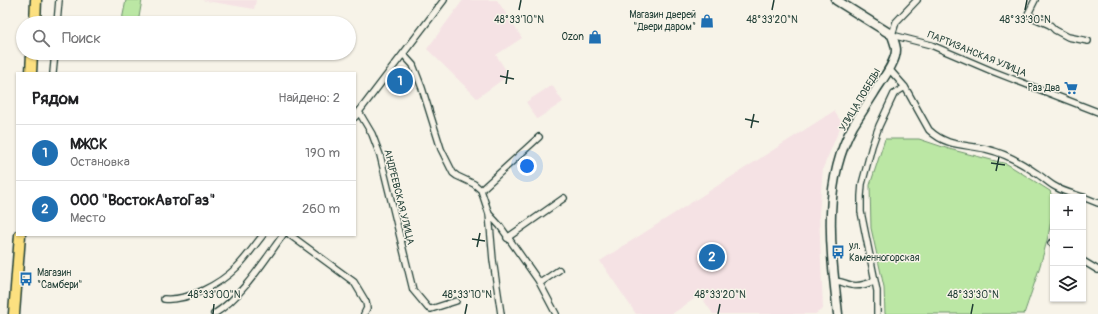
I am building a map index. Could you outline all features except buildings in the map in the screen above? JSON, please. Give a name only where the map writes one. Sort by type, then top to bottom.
[{"type":"highway","points":[[35,16],[36,0]]},
{"type":"highway","points":[[31,72],[32,60]]},
{"type":"highway","points":[[14,314],[20,236]]},
{"type":"street","points":[[58,16],[59,0]]},
{"type":"street","points":[[357,115],[444,0]]},
{"type":"street","points":[[836,0],[892,35],[896,22],[917,0]]},
{"type":"street","points":[[1035,0],[1028,14],[1030,16],[1050,25],[1055,30],[1068,37],[1088,41]]},
{"type":"street","name":"УЛИЦА ПОБЕДЫ","points":[[838,314],[834,282],[830,213],[834,181],[842,152],[853,127],[890,70],[896,50],[892,35]]},
{"type":"street","name":"ПАРТИЗАНСКАЯ УЛИЦА","points":[[892,35],[931,45],[992,71],[1098,112]]},
{"type":"street","points":[[403,54],[413,65],[442,149],[453,173],[482,190],[489,214],[493,260],[501,314]]},
{"type":"street","points":[[53,72],[54,60]]},
{"type":"street","points":[[890,70],[905,86],[929,130],[934,136],[948,142],[964,146],[987,149],[1015,160],[1056,187],[1075,194]]},
{"type":"street","points":[[877,314],[876,291],[861,212],[860,196],[862,184],[879,126],[894,94],[905,86]]},
{"type":"street","name":"АНДРЕЕВСКАЯ УЛИЦА","points":[[357,115],[372,134],[380,155],[413,290],[428,308],[431,309],[456,300]]},
{"type":"street","points":[[482,190],[539,137]]},
{"type":"street","points":[[507,238],[564,198]]},
{"type":"street","points":[[1086,198],[1098,203]]},
{"type":"street","points":[[489,214],[541,286],[556,314]]},
{"type":"street","points":[[164,299],[170,300],[200,293],[226,277],[244,259],[262,236]]},
{"type":"street","points":[[214,314],[236,296],[282,236]]},
{"type":"street","points":[[291,236],[354,282],[366,302],[367,308],[364,314]]},
{"type":"street","points":[[1086,263],[1098,270]]},
{"type":"street","points":[[541,286],[559,270]]},
{"type":"street","points":[[834,282],[840,281],[853,286],[874,282]]},
{"type":"shaded area","points":[[201,0],[256,0],[254,9]]},
{"type":"shaded area","points":[[463,0],[497,0],[522,38],[496,55],[509,75],[477,98],[427,49]]},
{"type":"shaded area","points":[[552,85],[563,102],[537,119],[526,102]]},
{"type":"shaded area","points":[[834,111],[842,123],[823,168],[819,213],[823,309],[815,314],[713,314],[700,295],[672,314],[636,314],[600,261]]},
{"type":"green space","points":[[126,0],[142,0],[139,16],[123,16]]},
{"type":"green space","points":[[885,139],[919,139],[949,149],[1007,164],[1050,191],[1049,233],[1039,270],[1024,314],[885,314],[884,287],[871,228],[870,185]]},
{"type":"place","name":"Магазин дверей \"Двери даром\"","points":[[707,21]]},
{"type":"place","name":"Ozon","points":[[595,37]]},
{"type":"place","name":"МЖСК","points":[[400,81]]},
{"type":"place","name":"Раз Два","points":[[1071,88]]},
{"type":"place","name":"ул. Каменногорская","points":[[838,252]]},
{"type":"place","name":"ООО \"ВостокАвтоГаз\"","points":[[712,257]]},
{"type":"place","name":"Магазин \"Самбери\"","points":[[26,279]]}]
